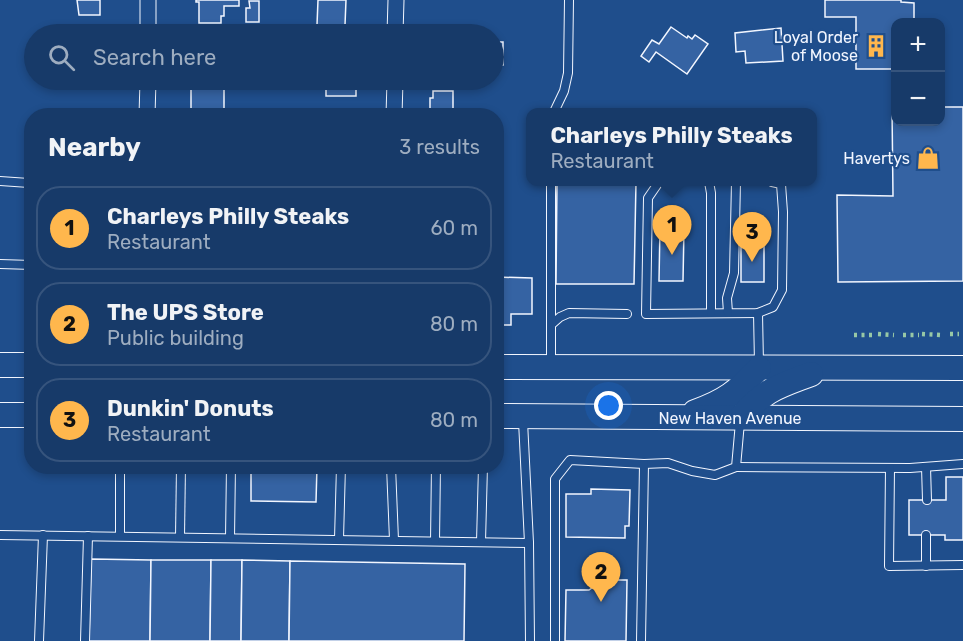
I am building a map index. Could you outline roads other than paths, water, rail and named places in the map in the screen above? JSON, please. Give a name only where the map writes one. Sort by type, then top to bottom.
[{"type":"main road","points":[[0,365],[24,365]]},
{"type":"main road","points":[[504,367],[963,368]]},
{"type":"main road","points":[[675,418],[719,404],[740,390],[759,368]]},
{"type":"main road","points":[[741,417],[754,401],[770,390],[828,368]]},
{"type":"main road","points":[[0,415],[24,415]]},
{"type":"main road","name":"New Haven Avenue","points":[[504,417],[963,418]]},
{"type":"street","points":[[148,0],[148,24]]},
{"type":"street","points":[[395,24],[396,0]]},
{"type":"street","points":[[147,108],[148,90]]},
{"type":"street","points":[[394,108],[395,90]]},
{"type":"lane","points":[[556,108],[564,91],[568,73],[569,0]]},
{"type":"lane","points":[[0,181],[24,183]]},
{"type":"lane","points":[[551,186],[551,367]]},
{"type":"lane","points":[[656,186],[648,198],[646,314],[758,313],[773,308],[782,290],[780,186]]},
{"type":"lane","points":[[710,186],[711,313]]},
{"type":"lane","points":[[728,313],[729,290],[734,273],[736,186]]},
{"type":"lane","points":[[0,264],[24,265]]},
{"type":"lane","points":[[552,324],[569,313],[627,314]]},
{"type":"lane","points":[[758,313],[759,368]]},
{"type":"lane","points":[[523,417],[529,543],[530,641]]},
{"type":"lane","points":[[736,467],[741,417]]},
{"type":"lane","points":[[555,641],[555,479],[570,460],[668,463],[692,471],[715,475],[736,467],[890,468],[963,464]]},
{"type":"lane","points":[[641,641],[644,464]]},
{"type":"lane","points":[[926,467],[927,500]]},
{"type":"lane","points":[[890,468],[889,566],[963,565]]},
{"type":"lane","points":[[120,474],[120,536]]},
{"type":"lane","points":[[180,537],[181,474]]},
{"type":"lane","points":[[230,538],[231,474]]},
{"type":"lane","points":[[339,540],[341,474]]},
{"type":"lane","points":[[391,474],[394,540]]},
{"type":"lane","points":[[435,541],[436,474]]},
{"type":"lane","points":[[481,542],[483,474]]},
{"type":"lane","points":[[0,535],[529,543]]},
{"type":"lane","points":[[39,641],[42,535]]},
{"type":"lane","points":[[926,535],[926,566]]},
{"type":"lane","points":[[85,641],[88,536]]},
{"type":"place","name":"Loyal Order of Moose","points":[[876,46]]},
{"type":"place","name":"Havertys","points":[[928,158]]},
{"type":"place","name":"Charleys Philly Steaks","points":[[672,255]]},
{"type":"place","name":"Dunkin' Donuts","points":[[752,262]]},
{"type":"place","name":"The UPS Store","points":[[601,602]]}]
